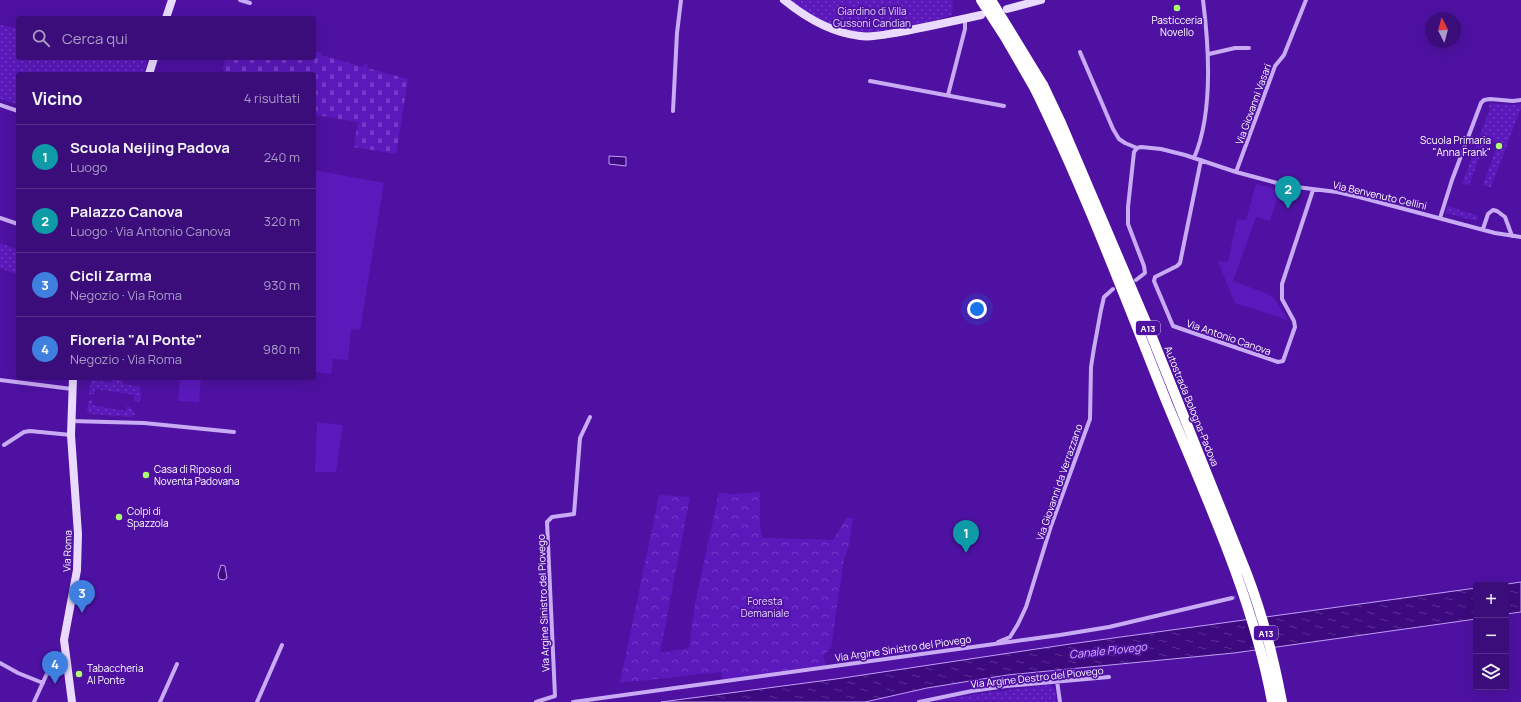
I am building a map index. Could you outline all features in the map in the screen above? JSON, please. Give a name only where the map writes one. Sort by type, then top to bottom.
[{"type":"highway","name":"A13","points":[[981,0],[1039,87]]},
{"type":"highway","name":"A13","points":[[992,0],[1039,87],[1242,576],[1272,702]]},
{"type":"highway","name":"A13","points":[[1242,576],[1254,594],[1272,654],[1281,697]]},
{"type":"street","points":[[167,16],[172,0]]},
{"type":"street","points":[[240,0],[250,3]]},
{"type":"street","points":[[673,111],[677,33],[681,0]]},
{"type":"street","points":[[784,0],[809,18],[831,29],[861,37],[890,34],[981,15]]},
{"type":"street","points":[[1007,9],[1041,0]]},
{"type":"street","points":[[1194,158],[1206,116],[1209,54],[1203,0]]},
{"type":"street","name":"Via Giovanni Vasari","points":[[1236,172],[1275,66],[1284,55],[1306,0]]},
{"type":"street","points":[[948,95],[965,29],[965,18]]},
{"type":"street","points":[[1209,54],[1235,48],[1249,48]]},
{"type":"street","points":[[1080,52],[1113,129],[1119,139],[1124,143],[1137,148],[1161,149],[1200,160]]},
{"type":"street","points":[[150,72],[153,60]]},
{"type":"street","points":[[870,81],[1004,106]]},
{"type":"street","points":[[1440,218],[1481,103],[1484,100],[1490,99],[1513,101],[1521,100]]},
{"type":"street","points":[[0,104],[16,110]]},
{"type":"street","points":[[1136,280],[1145,273],[1144,266],[1128,224],[1128,207],[1134,152],[1137,148]]},
{"type":"street","name":"Via Benvenuto Cellini","points":[[1200,160],[1236,172],[1288,186],[1337,192],[1482,229],[1521,237]]},
{"type":"street","name":"Via Antonio Canova","points":[[1200,160],[1180,263],[1156,277],[1154,281],[1173,326],[1278,362],[1284,361],[1295,327],[1282,299],[1282,284],[1313,190]]},
{"type":"street","points":[[1482,229],[1488,214],[1493,210],[1505,217],[1512,236]]},
{"type":"street","points":[[0,218],[16,223]]},
{"type":"street","name":"Via Giovanni da Verrazzano","points":[[994,644],[1002,642],[1010,637],[1026,607],[1051,526],[1090,419],[1091,367],[1101,310],[1104,297],[1113,289]]},
{"type":"street","points":[[0,380],[72,389]]},
{"type":"street","name":"Via Roma","points":[[72,702],[64,640],[77,570],[78,534],[71,435],[73,380]]},
{"type":"street","name":"Via Argine Sinistro del Piovego","points":[[536,702],[555,696],[547,522],[552,517],[574,514],[580,438],[590,417]]},
{"type":"street","points":[[71,421],[144,423],[234,432]]},
{"type":"street","points":[[4,445],[24,432],[71,435]]},
{"type":"street","name":"Via Argine Sinistro del Piovego","points":[[572,702],[1010,643],[1109,627],[1232,598]]},
{"type":"street","points":[[257,702],[282,645]]},
{"type":"street","points":[[34,702],[50,667],[56,660],[65,657]]},
{"type":"street","points":[[0,663],[18,673],[43,683]]},
{"type":"street","points":[[160,702],[177,664]]},
{"type":"street","name":"Via Argine Destro del Piovego","points":[[919,702],[972,691],[1057,681],[1109,677]]},
{"type":"street","points":[[1057,681],[1060,702]]},
{"type":"green space","name":"Giardino di Villa Gussoni Candian","points":[[791,0],[953,0],[952,15],[929,23],[887,31],[861,32],[846,30],[828,23],[803,10]]},
{"type":"green space","points":[[0,25],[16,28],[16,60],[148,60],[144,72],[16,72],[16,104],[0,99]]},
{"type":"green space","points":[[316,52],[322,53],[321,55],[363,67],[364,64],[368,65],[367,68],[408,79],[396,154],[354,147],[358,122],[316,115],[316,72],[224,72],[225,70],[222,69],[225,60],[316,60]]},
{"type":"green space","points":[[1490,103],[1509,105],[1521,104],[1521,110],[1491,187],[1483,185],[1498,143],[1486,139],[1469,185],[1462,184],[1490,108]]},
{"type":"green space","points":[[316,170],[384,183],[360,330],[351,329],[348,360],[333,359],[331,374],[316,372]]},
{"type":"green space","points":[[1256,184],[1280,190],[1270,221],[1256,217],[1233,281],[1268,294],[1274,298],[1288,320],[1235,303],[1218,262],[1228,262],[1237,219],[1246,220]]},
{"type":"green space","points":[[1447,206],[1478,216],[1477,221],[1445,213]]},
{"type":"green space","points":[[0,243],[16,249],[16,274],[0,268]]},
{"type":"green space","points":[[91,380],[112,383],[113,380],[118,380],[123,381],[123,384],[141,387],[140,392],[142,393],[140,402],[134,401],[135,395],[95,389],[94,395],[89,394]]},
{"type":"green space","points":[[180,380],[201,380],[199,402],[178,401]]},
{"type":"green space","points":[[89,400],[93,401],[92,405],[126,411],[127,406],[134,411],[135,415],[131,417],[90,414],[87,411]]},
{"type":"green space","points":[[317,422],[343,425],[336,472],[315,472]]},
{"type":"green space","name":"Foresta Demaniale","points":[[719,492],[734,494],[760,492],[760,525],[762,538],[833,540],[847,517],[853,519],[849,545],[844,559],[831,648],[823,656],[826,667],[723,682],[721,672],[620,683],[659,495],[690,497],[660,653],[689,648],[695,604]]},
{"type":"green space","points":[[1050,685],[1055,689],[1057,702],[934,701],[977,694]]},
{"type":"water","points":[[609,156],[626,157],[626,166],[609,164]]},
{"type":"water","points":[[221,565],[225,566],[227,578],[224,580],[219,579],[218,575]]},
{"type":"water","points":[[1521,582],[1521,612],[1509,614],[1509,584]]},
{"type":"water","name":"Canale Piovego","points":[[1473,588],[1473,619],[1234,653],[1007,675],[927,688],[865,702],[661,702],[836,679],[1070,644]]},
{"type":"tunnel","points":[[1232,598],[1236,597]]},
{"type":"place","name":"Pasticceria Novello","points":[[1177,8]]},
{"type":"place","name":"Scuola Primaria \"Anna Frank\"","points":[[1499,146]]},
{"type":"place","name":"Palazzo Canova","points":[[1288,209]]},
{"type":"place","name":"Casa di Riposo di Noventa Padovana","points":[[146,475]]},
{"type":"place","name":"Colpi di Spazzola","points":[[119,517]]},
{"type":"place","name":"Scuola Neijing Padova","points":[[966,553]]},
{"type":"place","name":"Cicli Zarma","points":[[82,613]]},
{"type":"place","name":"Tabaccheria Al Ponte","points":[[79,674]]},
{"type":"place","name":"Fioreria \"Al Ponte\"","points":[[55,684]]}]
